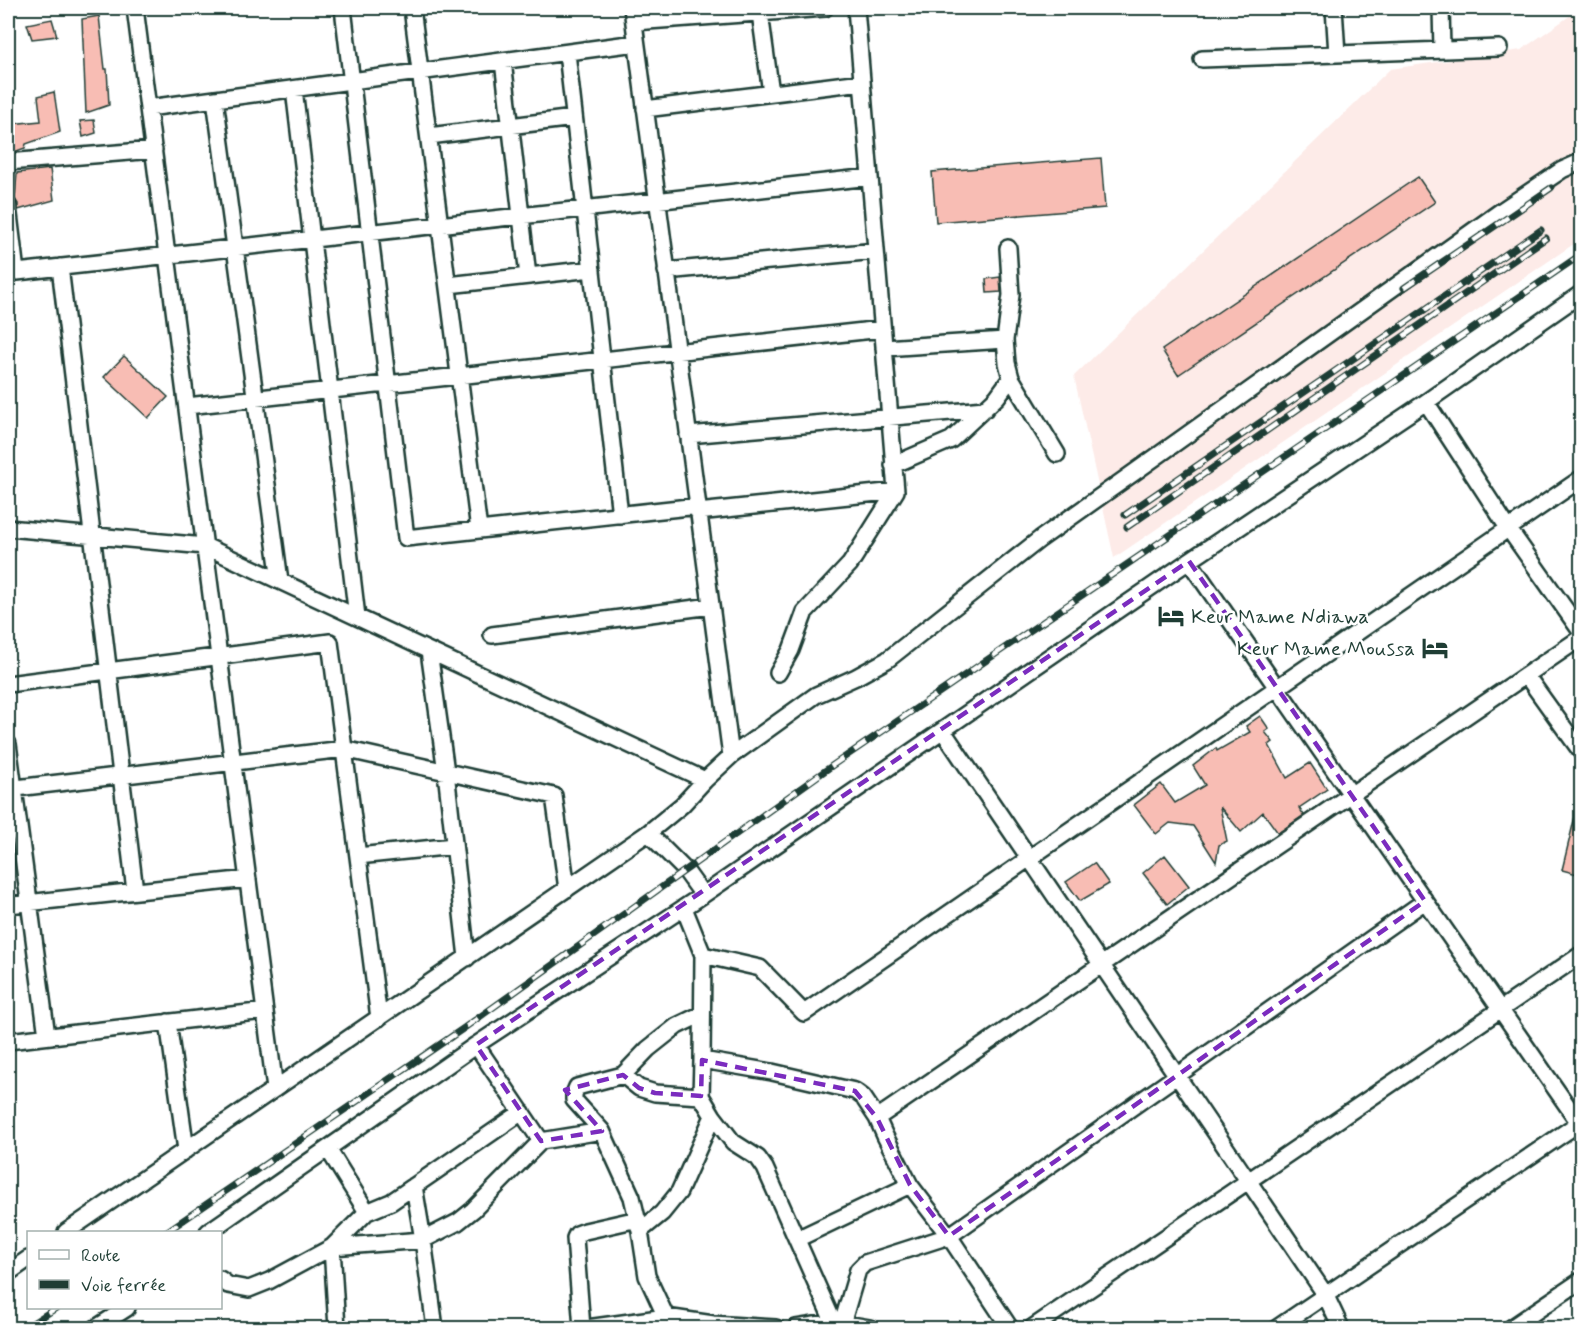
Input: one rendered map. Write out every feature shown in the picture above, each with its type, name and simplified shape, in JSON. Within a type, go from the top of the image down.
[{"type":"street","points":[[135,8],[275,1089]]},
{"type":"street","points":[[343,8],[406,538],[620,515],[896,491]]},
{"type":"street","points":[[412,8],[479,530]]},
{"type":"street","points":[[731,756],[633,15],[825,8]]},
{"type":"street","points":[[778,673],[805,612],[850,564],[896,491],[856,8]]},
{"type":"street","points":[[1334,8],[1337,54]]},
{"type":"street","points":[[1441,8],[1442,50]]},
{"type":"street","points":[[760,12],[771,93]]},
{"type":"street","points":[[148,108],[636,43]]},
{"type":"street","points":[[1202,59],[1499,48]]},
{"type":"street","points":[[567,52],[620,515]]},
{"type":"street","points":[[503,61],[528,276]]},
{"type":"street","points":[[645,109],[862,82]]},
{"type":"street","points":[[294,88],[357,617]]},
{"type":"street","points":[[215,99],[280,581]]},
{"type":"street","points":[[429,136],[574,118]]},
{"type":"street","points":[[8,162],[154,150]]},
{"type":"street","points":[[69,1231],[648,833],[682,805],[731,756],[816,695],[887,660],[1071,516],[1501,211],[1562,170],[1581,161]]},
{"type":"street","points":[[8,206],[12,272],[870,177]]},
{"type":"street","points":[[1008,248],[1011,295],[1005,340],[1007,363],[1011,378],[1057,454]]},
{"type":"street","points":[[666,271],[876,251]]},
{"type":"street","points":[[60,267],[135,891]]},
{"type":"street","points":[[448,285],[591,269]]},
{"type":"street","points":[[209,1231],[476,1045],[684,908],[1189,561],[1426,402],[1581,293]]},
{"type":"street","points":[[187,406],[882,329]]},
{"type":"street","points":[[884,348],[1005,340]]},
{"type":"street","points":[[893,465],[951,440],[997,397],[1011,378]]},
{"type":"street","points":[[877,1118],[1526,675],[1581,635],[1426,402]]},
{"type":"street","points":[[688,435],[985,409]]},
{"type":"street","points":[[703,955],[760,968],[804,1013],[1581,478]]},
{"type":"street","points":[[8,528],[205,546],[705,780]]},
{"type":"street","points":[[1189,561],[1580,1124],[1325,1294],[1277,1329]]},
{"type":"street","points":[[492,634],[711,606]]},
{"type":"street","points":[[8,684],[330,642],[379,1018]]},
{"type":"street","points":[[429,651],[446,772],[467,958]]},
{"type":"street","points":[[1526,675],[1581,753]]},
{"type":"street","points":[[942,731],[1325,1294],[1341,1329]]},
{"type":"street","points":[[8,744],[10,789],[29,902],[47,1036]]},
{"type":"street","points":[[10,789],[344,749],[554,796],[567,889]]},
{"type":"street","points":[[648,833],[685,870],[703,895]]},
{"type":"street","points":[[358,856],[454,846]]},
{"type":"street","points":[[8,905],[248,879]]},
{"type":"street","points":[[838,1325],[858,1270],[866,1263],[949,1236],[1425,901]]},
{"type":"street","points":[[684,908],[703,955],[701,1096],[733,1142],[758,1158],[765,1168],[838,1325]]},
{"type":"street","points":[[1032,1329],[1581,954]]},
{"type":"street","points":[[8,1041],[265,1011]]},
{"type":"street","points":[[666,1317],[647,1276],[632,1197],[602,1131],[574,1100],[574,1094],[577,1087],[623,1075],[648,1049],[677,1026],[702,1014]]},
{"type":"street","points":[[168,1022],[186,1150]]},
{"type":"street","points":[[476,1045],[541,1141]]},
{"type":"street","points":[[702,1060],[772,1072],[855,1091],[863,1096],[877,1118],[910,1185],[949,1236],[1010,1329]]},
{"type":"street","points":[[623,1075],[639,1088],[656,1093],[701,1096]]},
{"type":"street","points":[[222,1280],[228,1285],[249,1290],[332,1247],[367,1212],[392,1202],[522,1112]]},
{"type":"street","points":[[582,1329],[575,1238],[577,1234],[585,1230],[639,1225],[662,1213],[679,1192],[713,1116]]},
{"type":"street","points":[[332,1247],[423,1240],[445,1230],[473,1210],[541,1141],[602,1131]]},
{"type":"street","points":[[328,1149],[367,1212]]},
{"type":"street","points":[[797,1239],[910,1185]]},
{"type":"street","points":[[414,1186],[435,1329]]},
{"type":"street","points":[[332,1247],[337,1329]]},
{"type":"street","points":[[8,1273],[27,1260]]},
{"type":"street","points":[[1511,1329],[1581,1280]]},
{"type":"street","points":[[96,1329],[126,1309]]},
{"type":"street","points":[[587,1329],[666,1317],[714,1326],[776,1329]]},
{"type":"street","points":[[796,1329],[838,1325],[870,1329]]},
{"type":"highlighted area","points":[[1189,561],[1425,901],[949,1236],[910,1185],[877,1118],[855,1091],[702,1060],[701,1096],[655,1093],[639,1088],[623,1075],[565,1090],[602,1131],[541,1141],[476,1045]]},
{"type":"shaded area","points":[[1581,8],[1581,239],[1114,558],[1074,376],[1390,69],[1521,50]]},
{"type":"building","points":[[99,16],[105,69],[107,69],[109,105],[86,113],[82,19]]},
{"type":"building","points":[[52,19],[57,36],[32,39],[27,24]]},
{"type":"building","points":[[54,92],[60,132],[26,144],[25,148],[14,152],[10,124],[41,121],[38,96]]},
{"type":"building","points":[[94,120],[96,133],[83,137],[80,121]]},
{"type":"building","points":[[1101,158],[1105,208],[936,222],[932,172]]},
{"type":"building","points":[[50,169],[54,200],[18,210],[15,199],[17,173]]},
{"type":"building","points":[[1418,177],[1435,202],[1178,375],[1162,350]]},
{"type":"building","points":[[1000,277],[1001,292],[987,293],[986,279]]},
{"type":"building","points":[[124,356],[168,397],[148,418],[104,377]]},
{"type":"building","points":[[1260,716],[1269,729],[1265,732],[1273,742],[1269,745],[1287,778],[1310,763],[1327,789],[1299,808],[1304,815],[1278,833],[1263,812],[1241,832],[1220,807],[1227,841],[1219,845],[1216,862],[1193,826],[1170,823],[1156,834],[1134,805],[1161,784],[1175,803],[1205,785],[1193,766],[1216,748],[1217,751],[1250,732],[1246,726]]},
{"type":"building","points":[[1577,808],[1581,809],[1581,875],[1562,870]]},
{"type":"building","points":[[1165,855],[1189,886],[1167,904],[1143,873]]},
{"type":"building","points":[[1094,863],[1109,884],[1080,901],[1066,882]]},
{"type":"railway","points":[[1404,288],[1551,188]]},
{"type":"railway","points":[[1125,515],[1541,230]]},
{"type":"railway","points":[[1127,527],[1546,238]]},
{"type":"railway","points":[[167,1231],[464,1028],[833,765],[1582,254]]},
{"type":"railway","points":[[25,1328],[54,1309]]},
{"type":"place","name":"Keur Mame Ndiawa","points":[[1171,616]]},
{"type":"place","name":"Keur Mame Moussa","points":[[1435,648]]}]
